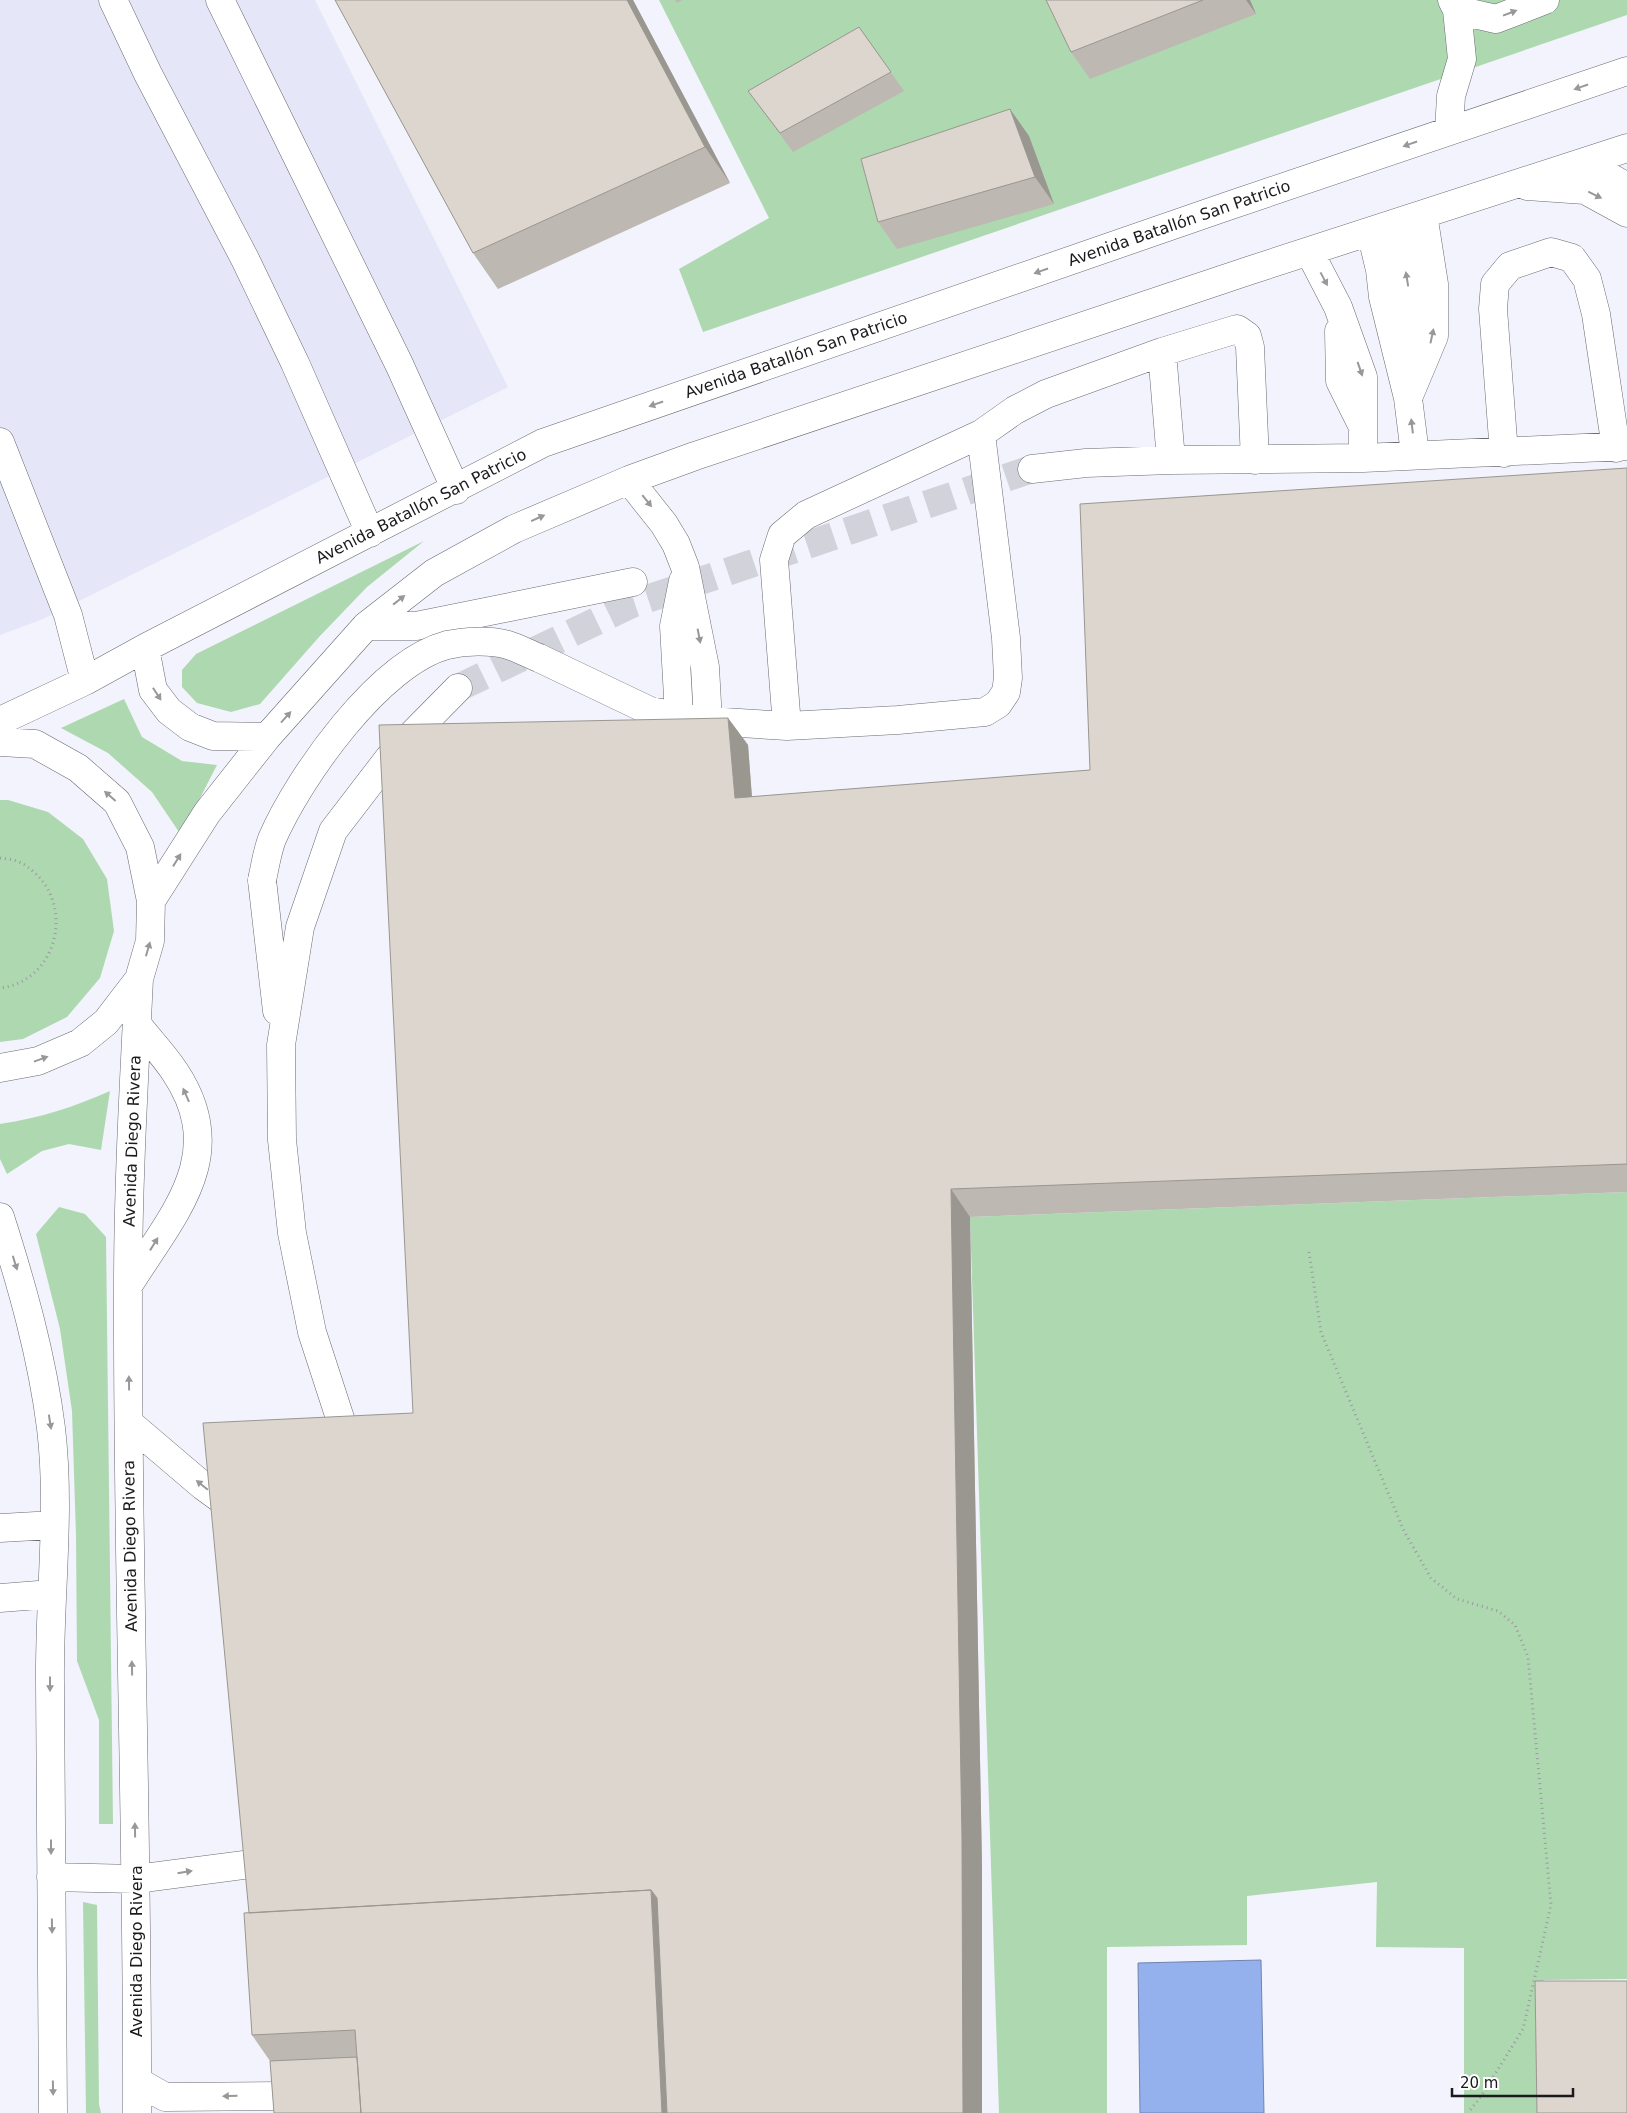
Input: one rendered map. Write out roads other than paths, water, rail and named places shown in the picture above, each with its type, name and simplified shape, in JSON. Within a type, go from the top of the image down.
[{"type":"street","points":[[113,0],[148,74],[254,276],[370,533]]},
{"type":"street","points":[[220,0],[415,396],[456,490]]},
{"type":"street","points":[[1449,131],[1451,96],[1462,59],[1455,5],[1496,19],[1545,0]]},
{"type":"street","name":"Avenida Batallón San Patricio","points":[[0,721],[85,681],[145,648],[543,444],[1627,71]]},
{"type":"street","points":[[151,901],[206,813],[267,737],[366,626],[434,573],[514,529],[629,480],[1309,251],[1627,148]]},
{"type":"street","points":[[1547,174],[1604,173],[1627,187]]},
{"type":"street","points":[[1512,186],[1584,190],[1627,213]]},
{"type":"street","points":[[1408,398],[1411,219]]},
{"type":"street","points":[[1371,232],[1380,270],[1383,297],[1408,398],[1415,454]]},
{"type":"street","points":[[1309,251],[1338,307],[1363,377],[1363,458]]},
{"type":"street","points":[[1032,469],[1086,463],[1363,458],[1415,454],[1504,453],[1622,447],[1596,314],[1587,278],[1572,258],[1551,252],[1510,266],[1495,284],[1493,309],[1504,453]]},
{"type":"street","points":[[787,726],[774,560],[782,535],[806,515],[981,434],[1015,410],[1046,394],[1162,352],[1237,329],[1247,336],[1250,347],[1255,460]]},
{"type":"street","points":[[1162,352],[1171,460]]},
{"type":"street","points":[[359,1473],[339,1421],[312,1332],[292,1233],[282,1140],[281,1045],[262,880],[272,840],[291,804],[324,752],[351,718],[386,681],[420,656],[447,645],[478,642],[508,645],[650,712],[708,720],[787,726],[964,716],[985,712],[998,704],[1006,692],[1008,678],[1006,638],[981,434]]},
{"type":"street","points":[[0,442],[68,615],[85,681]]},
{"type":"street","points":[[629,480],[664,524],[676,544],[685,567],[705,667],[708,720]]},
{"type":"street","points":[[679,715],[674,626],[685,567]]},
{"type":"street","points":[[366,626],[416,626],[633,582]]},
{"type":"street","points":[[145,648],[153,690],[169,711],[190,727],[213,736],[267,737]]},
{"type":"street","points":[[281,1045],[300,927],[333,831],[389,758],[458,688]]},
{"type":"street","points":[[0,742],[35,744],[78,768],[117,802],[140,847],[151,901],[150,941],[139,979],[106,1022],[80,1043],[38,1061],[0,1068]]},
{"type":"street","name":"Avenida Diego Rivera","points":[[137,2113],[136,1879],[128,1286],[129,1183],[139,979]]},
{"type":"street","points":[[128,1286],[185,1196],[198,1155],[199,1132],[184,1090],[175,1073],[137,1024]]},
{"type":"street","points":[[0,1217],[24,1292],[39,1358],[51,1430],[54,1525],[49,1645],[53,2113]]},
{"type":"street","points":[[129,1423],[203,1486],[259,1525]]},
{"type":"street","points":[[0,1528],[54,1525]]},
{"type":"street","points":[[0,1598],[51,1594]]},
{"type":"street","points":[[51,1877],[136,1879],[305,1857]]},
{"type":"street","points":[[137,2081],[165,2097],[279,2096]]},
{"type":"water","points":[[1261,1960],[1264,2113],[1140,2113],[1138,1963]]},
{"type":"tunnel","points":[[458,688],[632,604],[1032,469]]}]
